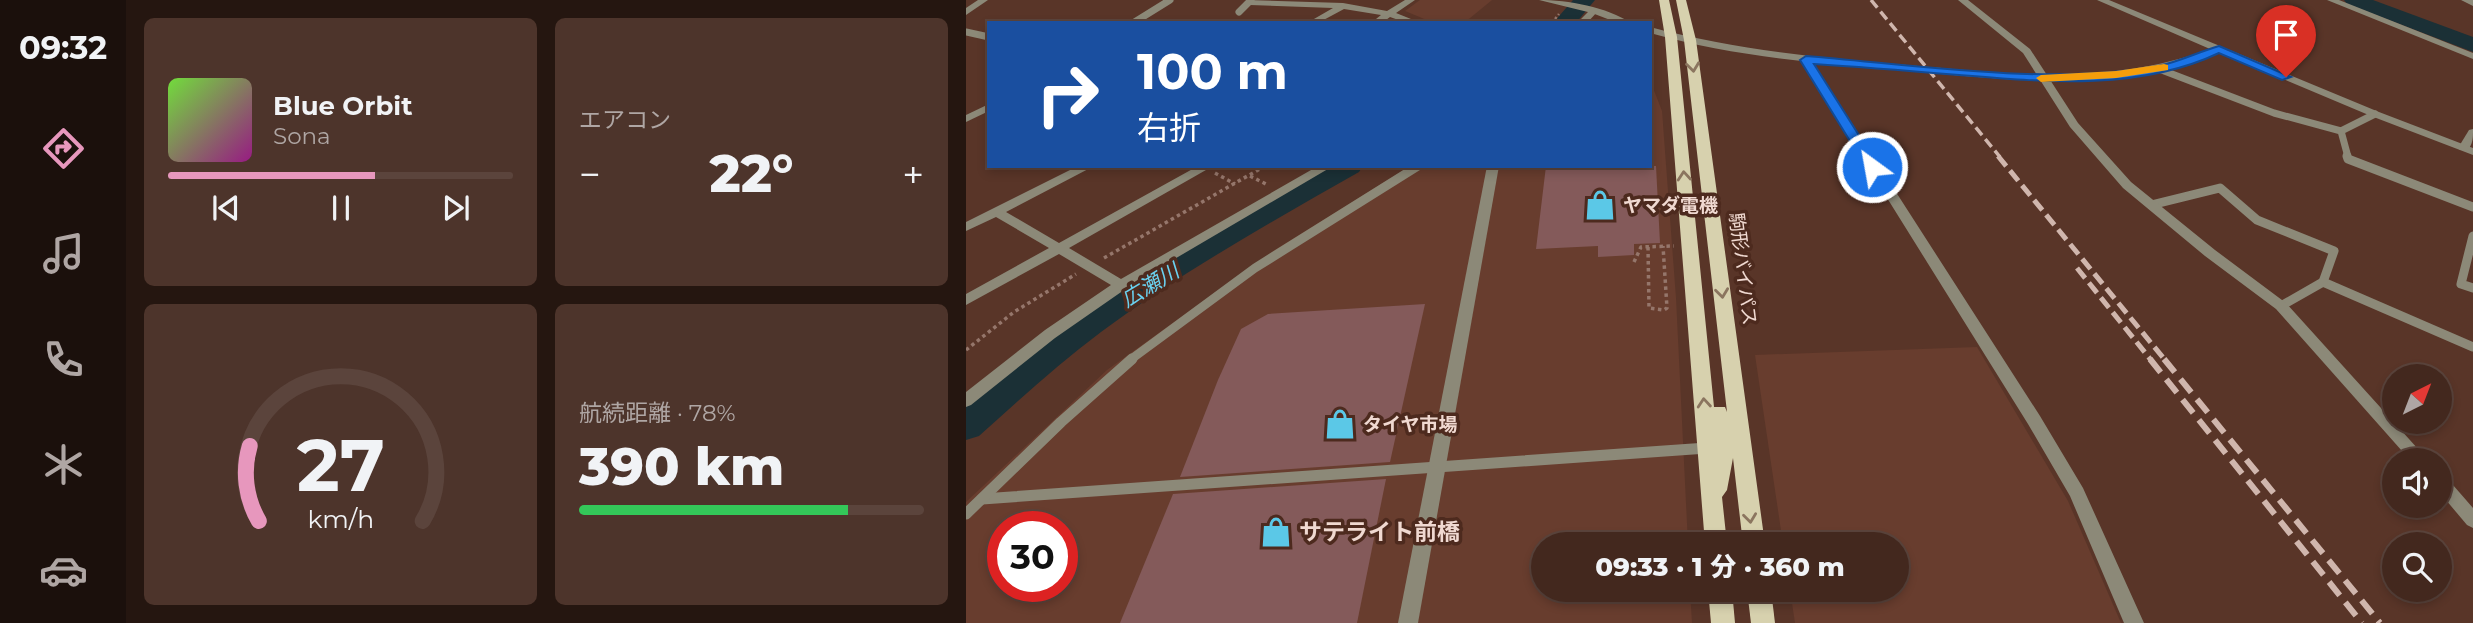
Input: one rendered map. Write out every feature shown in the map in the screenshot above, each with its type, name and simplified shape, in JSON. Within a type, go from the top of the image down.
[{"type":"main road","points":[[1664,0],[1671,37],[1715,532]]},
{"type":"main road","name":"駒形バイパス","points":[[1681,0],[1690,40],[1752,532]]},
{"type":"main road","points":[[1712,503],[1723,456],[1718,413]]},
{"type":"main road","points":[[1721,602],[1723,623]]},
{"type":"main road","points":[[1760,602],[1763,623]]},
{"type":"street","points":[[976,0],[983,0]]},
{"type":"street","points":[[966,12],[983,0]]},
{"type":"street","points":[[1378,21],[1411,0]]},
{"type":"street","points":[[1543,0],[1570,5],[1621,21]]},
{"type":"street","points":[[1962,0],[2027,51],[2074,125],[2127,186],[2281,306],[2409,448]]},
{"type":"street","points":[[2103,0],[2468,150],[2473,132]]},
{"type":"street","points":[[2331,0],[2473,56]]},
{"type":"street","points":[[2465,0],[2473,3]]},
{"type":"street","points":[[1250,1],[1344,5],[1391,13],[1412,21]]},
{"type":"street","points":[[1315,21],[1344,5]]},
{"type":"street","points":[[1582,21],[1590,11]]},
{"type":"street","points":[[1652,31],[1729,50],[1806,60],[2043,78],[2116,75],[2159,69],[2199,58],[2219,49]]},
{"type":"street","points":[[1806,60],[2034,420],[2077,493],[2134,623]]},
{"type":"street","points":[[966,119],[987,108]]},
{"type":"street","points":[[966,227],[1084,168]]},
{"type":"street","points":[[966,300],[1204,168]]},
{"type":"street","points":[[966,401],[1050,334],[1121,285],[1324,168]]},
{"type":"street","points":[[1409,623],[1493,168]]},
{"type":"street","points":[[997,212],[1055,249],[1121,285]]},
{"type":"street","points":[[2452,496],[2473,520]]},
{"type":"lane","points":[[1136,21],[1170,0]]},
{"type":"lane","points":[[1239,12],[1250,1]]},
{"type":"lane","points":[[966,32],[987,37]]},
{"type":"lane","points":[[2159,69],[2274,113],[2341,131],[2375,114]]},
{"type":"lane","points":[[2341,131],[2348,159],[2473,207]]},
{"type":"lane","points":[[966,514],[1071,412],[1160,336],[1277,254],[1415,168]]},
{"type":"lane","points":[[2151,205],[2220,188],[2257,220],[2334,251],[2323,282],[2281,306]]},
{"type":"lane","points":[[2473,236],[2461,284],[2473,288]]},
{"type":"lane","points":[[2323,282],[2473,347]]},
{"type":"lane","points":[[982,499],[1707,448]]},
{"type":"path","points":[[1208,168],[1235,184]]},
{"type":"path","points":[[966,350],[1014,312],[1262,168]]},
{"type":"path","points":[[1648,247],[1650,308],[1664,310],[1667,307],[1663,246]]},
{"type":"path","points":[[1634,262],[1640,247],[1676,246]]},
{"type":"shaded area","points":[[1420,0],[1492,0],[1466,21],[1429,21],[1405,11]]},
{"type":"shaded area","points":[[1653,88],[1662,111],[1676,298],[1687,532],[1531,532],[1531,602],[1691,602],[1692,623],[966,623],[966,502],[1107,370],[1273,251],[1407,168],[1652,168]]},
{"type":"shaded area","points":[[1977,347],[2068,501],[2121,623],[1795,623],[1792,602],[1909,602],[1909,532],[1781,532],[1755,355]]},
{"type":"building","name":"ヤマダ電機","points":[[1656,166],[1660,243],[1634,244],[1634,255],[1598,257],[1598,246],[1536,249],[1546,168]]},
{"type":"building","points":[[1425,304],[1390,462],[1180,477],[1241,329],[1268,314]]},
{"type":"building","points":[[1386,479],[1357,623],[1120,623],[1173,494]]},
{"type":"waterway","name":"広瀬川","points":[[1566,21],[1585,0]]},
{"type":"waterway","points":[[2354,0],[2473,45]]},
{"type":"waterway","name":"広瀬川","points":[[966,425],[1052,351],[1136,291],[1346,168]]},
{"type":"railway","points":[[1871,0],[2000,157]]},
{"type":"railway","points":[[1998,156],[2165,360]]},
{"type":"railway","points":[[2077,268],[2151,360]]},
{"type":"railway","points":[[2150,359],[2362,623]]},
{"type":"railway","points":[[2164,359],[2380,623]]},
{"type":"slow traffic","points":[[2041,78],[2116,75],[2164,68]]},
{"type":"place","name":"ヤマダ電機","points":[[1600,205]]},
{"type":"place","name":"タイヤ市場","points":[[1340,424]]},
{"type":"place","name":"サテライト前橋","points":[[1276,532]]},
{"type":"route","points":[[1872,167],[1806,60],[2043,78],[2116,75],[2159,69],[2199,58],[2219,49],[2286,77]]}]
